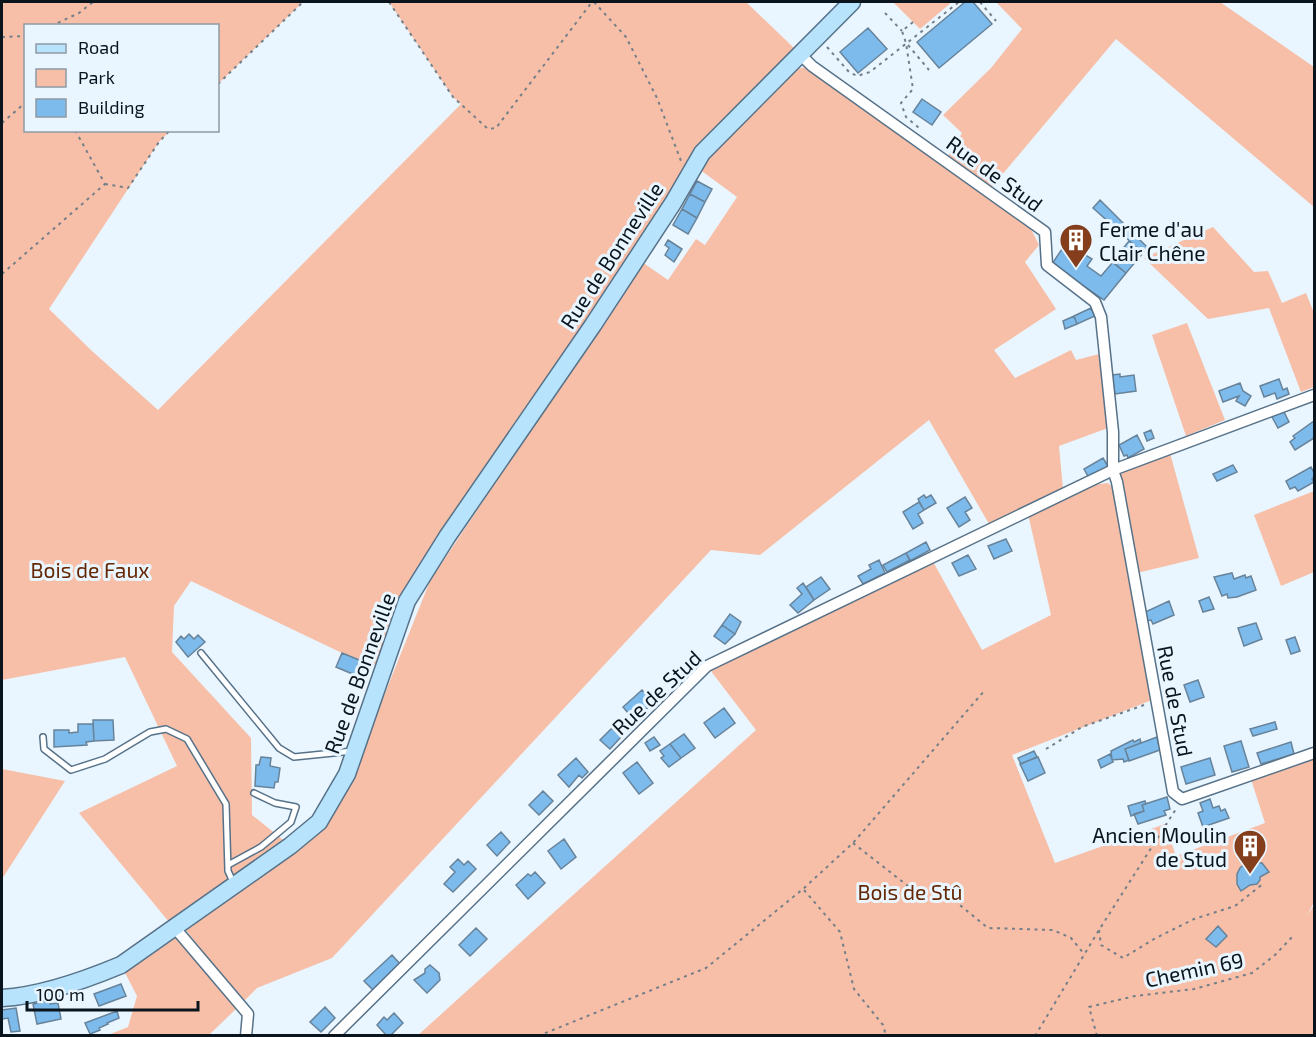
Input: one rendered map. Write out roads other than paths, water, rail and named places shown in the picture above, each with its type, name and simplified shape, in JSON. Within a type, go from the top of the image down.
[{"type":"street","name":"Rue de Bonneville","points":[[2,998],[16,997],[91,977],[121,965],[290,846],[320,822],[347,774],[407,601],[447,537],[593,325],[673,203],[702,153],[852,2]]},
{"type":"street","name":"Rue de Stud","points":[[799,53],[812,66],[1045,232],[1047,265],[1095,302],[1101,317],[1113,432],[1113,470],[1173,792],[1182,799],[1314,753]]},
{"type":"street","name":"Rue de Stud","points":[[334,1035],[707,666],[1113,470],[1314,395]]},
{"type":"street","points":[[175,928],[248,1014],[246,1035]]},
{"type":"lane","points":[[201,654],[279,748],[294,757],[355,751]]},
{"type":"lane","points":[[43,737],[44,749],[71,770],[105,759],[150,732],[166,729],[187,740],[226,804],[228,871],[234,885]]},
{"type":"lane","points":[[228,865],[261,847],[291,822],[296,807],[275,803],[254,793]]},
{"type":"place","name":"Ferme d'au Clair Chêne","points":[[1076,269]]},
{"type":"place","name":"Ancien Moulin de Stud","points":[[1250,875]]},
{"type":"park label","name":"Bois de Faux","points":[[90,569]]},
{"type":"park label","name":"Bois de Stû","points":[[910,891]]}]
